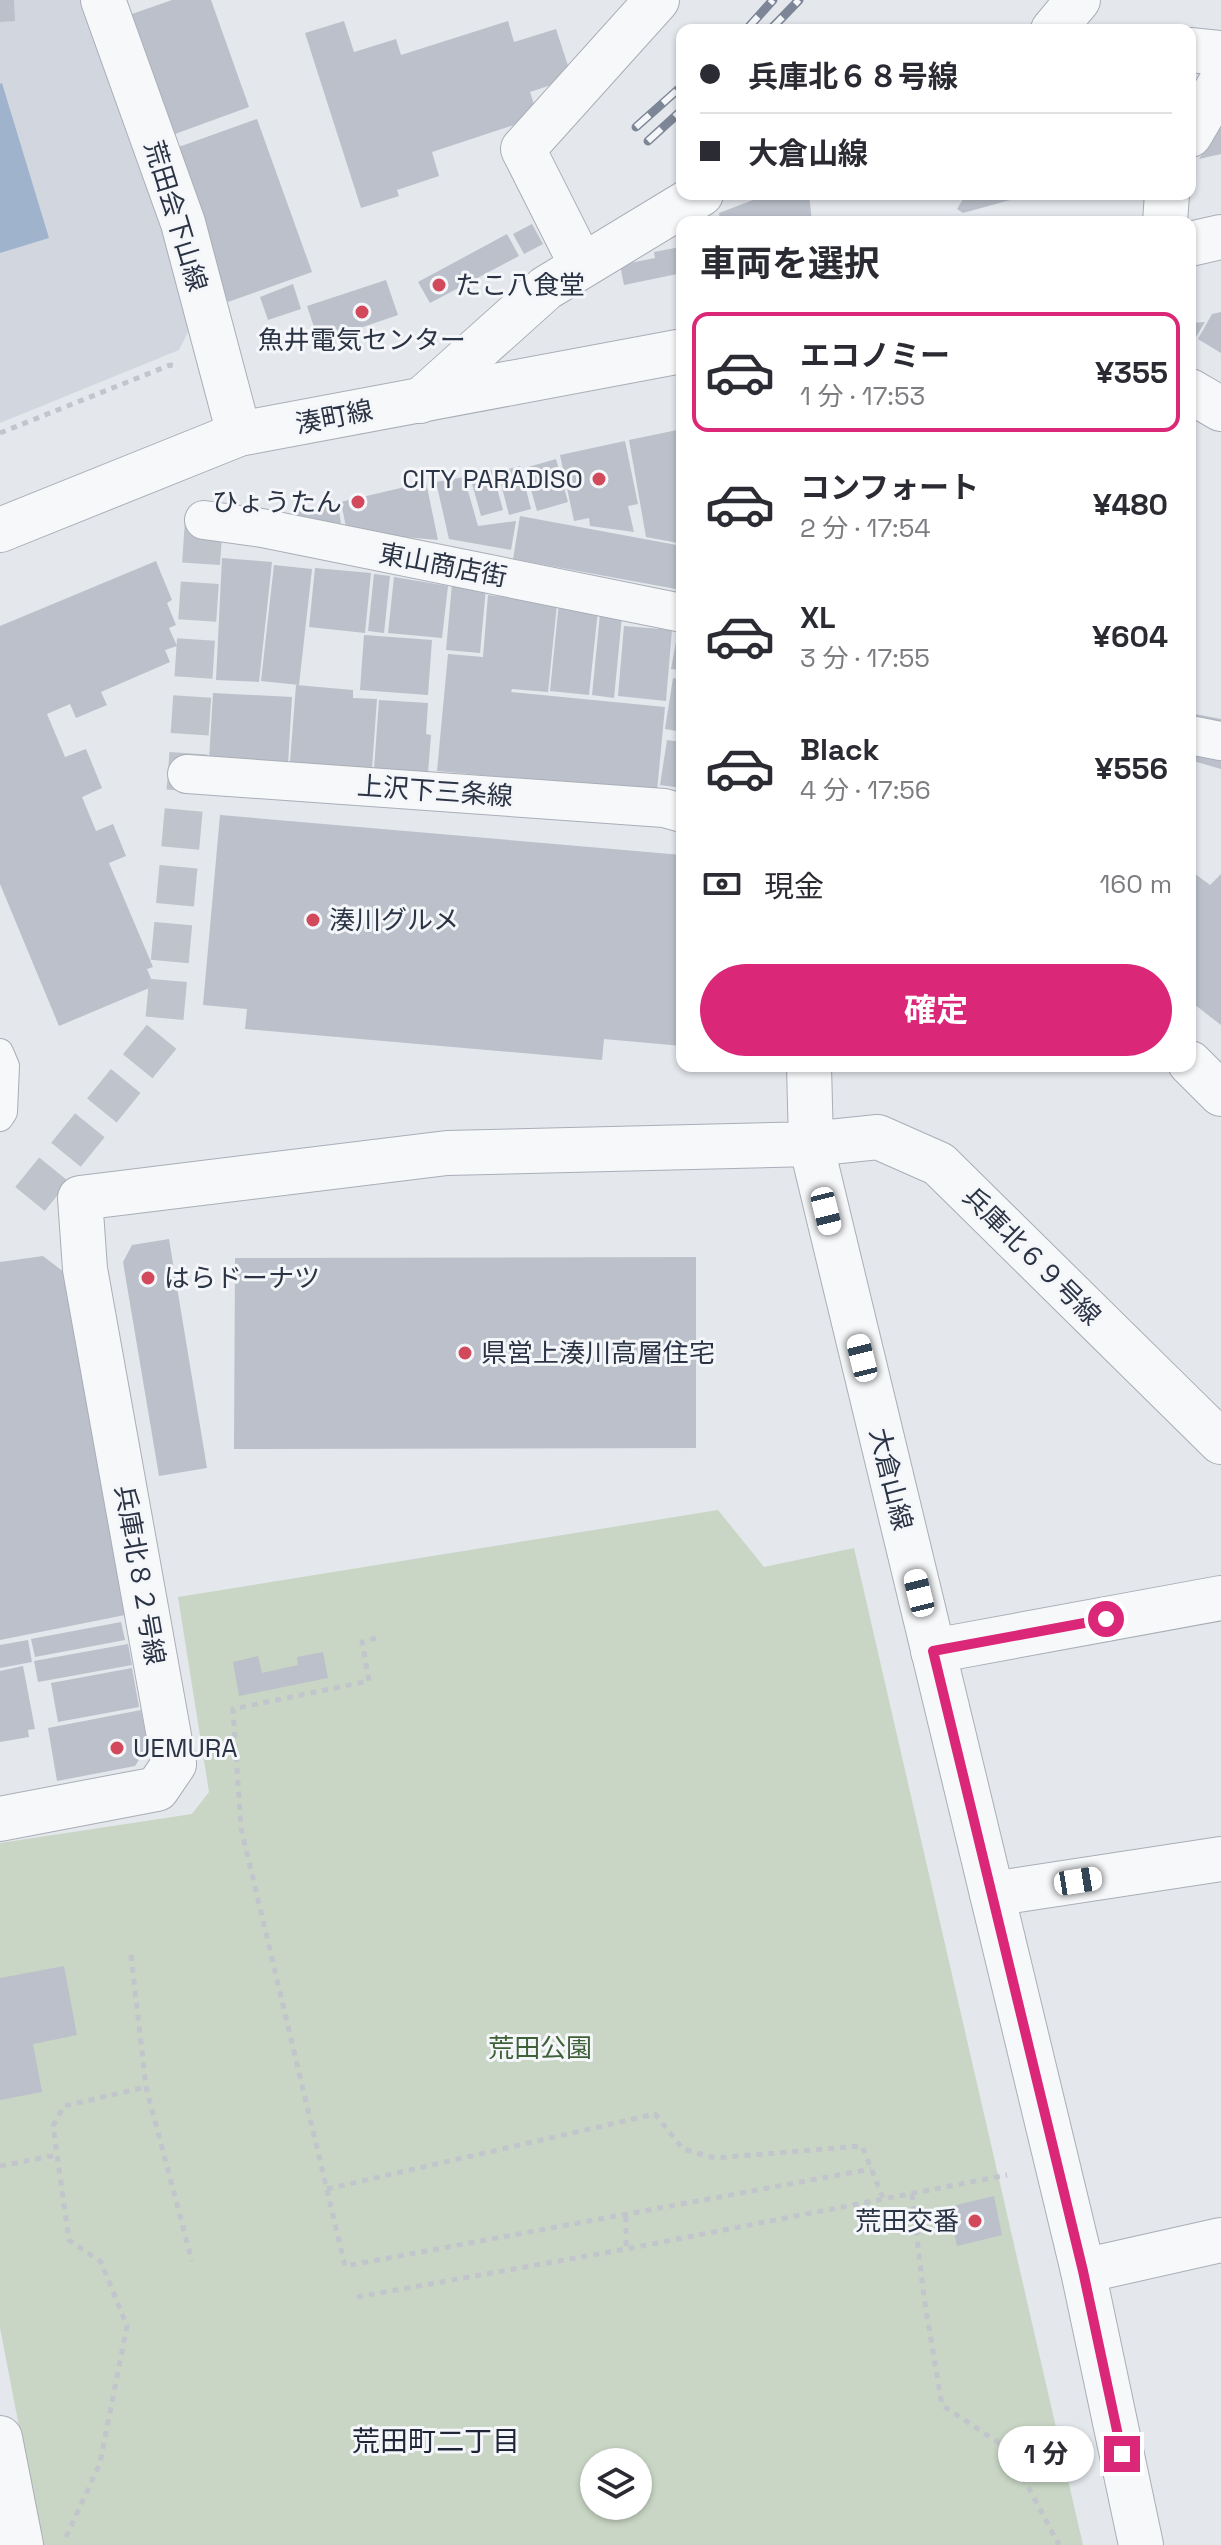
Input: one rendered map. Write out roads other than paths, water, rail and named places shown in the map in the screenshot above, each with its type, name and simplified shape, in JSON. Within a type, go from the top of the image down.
[{"type":"street","name":"荒田会下山線","points":[[103,0],[183,223],[239,434]]},
{"type":"street","points":[[582,266],[523,149],[657,0]]},
{"type":"street","points":[[1058,24],[1078,0]]},
{"type":"street","points":[[1196,51],[1221,53]]},
{"type":"street","points":[[1196,125],[1221,82]]},
{"type":"street","points":[[420,401],[546,288],[691,200]]},
{"type":"street","points":[[1196,243],[1221,237]]},
{"type":"street","name":"湊町線","points":[[0,530],[239,434],[676,352]]},
{"type":"street","points":[[1196,394],[1221,409]]},
{"type":"street","name":"東山商店街","points":[[204,520],[262,528],[676,612]]},
{"type":"street","points":[[1196,736],[1221,741]]},
{"type":"street","name":"上沢下三条線","points":[[187,774],[664,808],[676,811]]},
{"type":"street","points":[[1196,1069],[1221,1094]]},
{"type":"street","name":"大倉山線","points":[[809,1072],[811,1144],[1083,2271],[1141,2545]]},
{"type":"street","name":"兵庫北６９号線","points":[[80,1198],[447,1153],[811,1144],[878,1137],[939,1164],[1221,1442]]},
{"type":"street","name":"兵庫北８２号線","points":[[0,1819],[157,1789],[174,1764],[85,1269],[80,1198]]},
{"type":"street","points":[[933,1651],[1221,1598]]},
{"type":"street","points":[[992,1894],[1221,1859]]},
{"type":"street","points":[[1083,2271],[1221,2240]]},
{"type":"street","points":[[0,2438],[21,2545]]},
{"type":"lane","points":[[0,1052],[6,1066],[4,1112],[0,1118]]},
{"type":"water","points":[[0,84],[49,238],[0,253]]},
{"type":"tunnel","points":[[30,1199],[163,1035],[187,774],[204,520]]},
{"type":"railway","points":[[751,24],[773,0]]},
{"type":"railway","points":[[776,24],[799,0]]},
{"type":"railway","points":[[636,127],[676,91]]},
{"type":"railway","points":[[648,141],[676,115]]},
{"type":"place","name":"たこ八食堂","points":[[439,285]]},
{"type":"place","name":"魚井電気センター","points":[[362,312]]},
{"type":"place","name":"CITY PARADISO","points":[[599,479]]},
{"type":"place","name":"ひょうたん","points":[[358,502]]},
{"type":"place","name":"湊川グルメ","points":[[313,920]]},
{"type":"place","name":"はらドーナツ","points":[[148,1278]]},
{"type":"place","name":"県営上湊川高層住宅","points":[[465,1353]]},
{"type":"place","name":"UEMURA","points":[[117,1748]]},
{"type":"place","name":"荒田交番","points":[[975,2221]]},
{"type":"district","name":"荒田町二丁目","points":[[436,2441]]},
{"type":"park label","name":"荒田公園","points":[[540,2048]]}]
